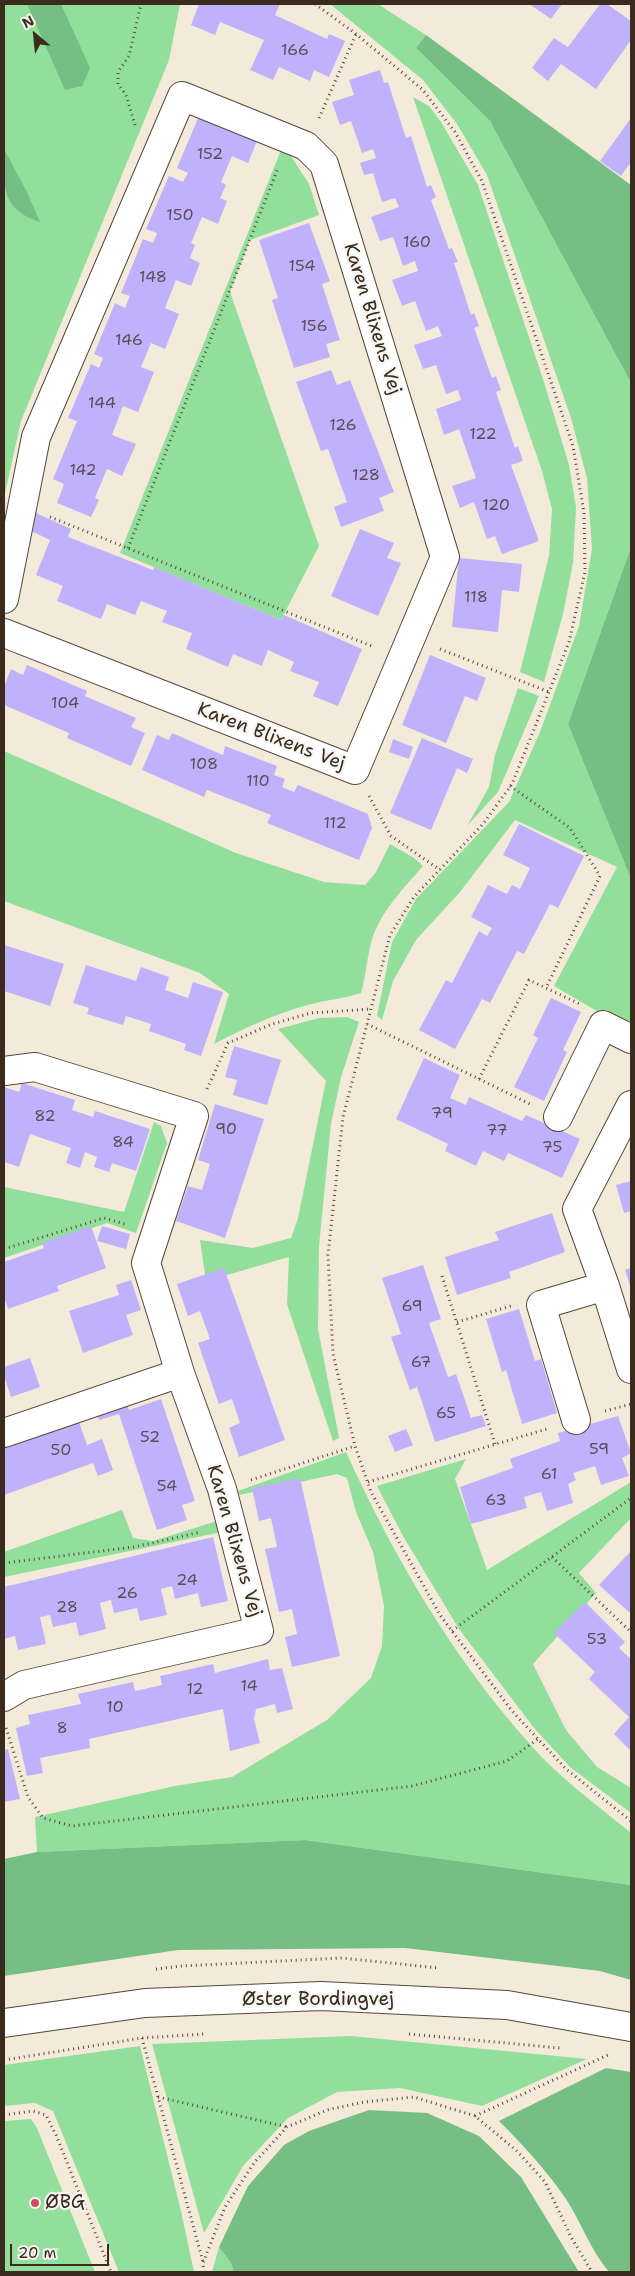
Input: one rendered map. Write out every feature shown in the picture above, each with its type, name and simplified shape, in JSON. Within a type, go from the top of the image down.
[{"type":"street","name":"Karen Blixens Vej","points":[[4,599],[36,437],[182,96],[298,143],[324,164],[445,557],[355,770],[4,633]]},
{"type":"street","points":[[558,1117],[603,1025],[631,1039]]},
{"type":"street","points":[[4,1071],[35,1067],[194,1116]]},
{"type":"street","points":[[631,1105],[577,1209],[605,1286],[631,1369]]},
{"type":"street","name":"Karen Blixens Vej","points":[[4,1697],[24,1684],[259,1631],[222,1489],[180,1373],[146,1263],[194,1116]]},
{"type":"street","points":[[576,1420],[541,1305],[605,1286]]},
{"type":"street","points":[[4,1433],[180,1373]]},
{"type":"street","name":"Øster Bordingvej","points":[[4,2023],[145,2004],[321,1996],[507,2006],[631,2027]]},
{"type":"path","points":[[141,4],[129,56],[118,72],[118,84],[126,95],[134,125],[154,161]]},
{"type":"path","points":[[315,4],[356,34],[423,90],[455,132],[482,181],[573,446],[584,513],[584,572],[569,642],[510,786],[483,824],[414,897],[390,935],[344,1117],[328,1255],[333,1354],[355,1446],[371,1492],[440,1615],[512,1711],[566,1769],[631,1821]]},
{"type":"path","points":[[128,548],[298,143],[356,34]]},
{"type":"path","points":[[22,506],[128,548],[407,648],[549,692]]},
{"type":"path","points":[[355,770],[391,836],[440,870]]},
{"type":"path","points":[[510,786],[570,828],[600,876],[546,988]]},
{"type":"path","points":[[479,1079],[529,980],[586,1007],[603,1025]]},
{"type":"path","points":[[194,1116],[228,1043],[272,1024],[311,1013],[371,1009]]},
{"type":"path","points":[[367,1024],[558,1117]]},
{"type":"path","points":[[4,1249],[104,1218],[155,1233]]},
{"type":"path","points":[[442,1276],[495,1444]]},
{"type":"path","points":[[457,1322],[528,1301],[541,1305]]},
{"type":"path","points":[[368,1482],[631,1404]]},
{"type":"path","points":[[222,1489],[355,1446]]},
{"type":"path","points":[[452,1631],[631,1498]]},
{"type":"path","points":[[4,1563],[134,1547],[231,1525]]},
{"type":"path","points":[[552,1557],[631,1632]]},
{"type":"path","points":[[6,1725],[28,1797],[43,1818],[72,1826],[412,1786],[508,1761],[538,1739]]},
{"type":"path","points":[[399,2033],[564,2049]]},
{"type":"path","points":[[4,2060],[142,2038],[211,2034]]},
{"type":"path","points":[[142,2038],[204,2272]]},
{"type":"path","points":[[599,2054],[616,2056]]},
{"type":"path","points":[[475,2116],[608,2055]]},
{"type":"path","points":[[158,2097],[287,2127]]},
{"type":"path","points":[[203,2263],[225,2207],[254,2163],[287,2127],[327,2110],[364,2102],[414,2097],[475,2116],[518,2152],[545,2182],[571,2237],[592,2272]]},
{"type":"path","points":[[4,2115],[33,2111],[46,2115],[56,2135],[111,2272]]},
{"type":"green space","points":[[4,4],[180,4],[169,60],[21,421],[4,498]]},
{"type":"green space","points":[[27,4],[61,4],[90,68],[82,86],[65,90]]},
{"type":"green space","points":[[330,4],[378,4],[426,35],[416,48],[490,121],[631,383],[631,547],[568,724],[631,879],[631,1031],[554,986],[617,867],[515,820],[460,892],[416,940],[393,981],[382,1020],[377,1016],[392,942],[416,899],[509,802],[540,732],[579,626],[592,549],[587,478],[571,418],[487,175],[457,124],[423,80]]},
{"type":"green space","points":[[426,35],[631,185],[631,383],[490,121],[416,48]]},
{"type":"green space","points":[[413,97],[429,106],[441,122],[478,185],[544,382],[569,465],[576,507],[573,563],[563,614],[544,682],[520,672],[549,556],[552,509],[542,471]]},
{"type":"green space","points":[[4,149],[27,192],[40,222],[27,217],[11,203],[5,185]]},
{"type":"green space","points":[[281,150],[287,150],[309,184],[319,215],[250,240],[230,292],[319,546],[281,620],[120,553]]},
{"type":"green space","points":[[631,547],[631,879],[568,724]]},
{"type":"green space","points":[[518,688],[539,696],[498,792],[467,826],[489,787],[495,755]]},
{"type":"green space","points":[[4,751],[236,853],[324,882],[365,885],[376,872],[390,844],[414,858],[423,866],[394,900],[376,928],[370,946],[361,993],[314,1003],[271,1017],[214,1044],[229,994],[200,973],[4,901]]},
{"type":"green space","points":[[347,1017],[359,1022],[341,1077],[331,1124],[319,1246],[318,1329],[339,1438],[333,1441],[287,1304],[289,1257],[206,1281],[200,1240],[253,1248],[291,1238],[298,1218],[326,1081],[278,1029],[319,1018]]},
{"type":"green space","points":[[154,1122],[161,1126],[167,1143],[136,1233],[107,1223],[4,1258],[4,1187],[124,1212]]},
{"type":"green space","points":[[346,1452],[364,1491],[405,1568],[450,1641],[475,1676],[501,1710],[540,1755],[578,1790],[631,1833],[631,1885],[305,1840],[37,1852],[35,1817],[175,1786],[232,1777],[327,1720],[371,1678],[382,1646],[384,1606],[373,1552],[356,1512],[347,1478],[337,1474],[239,1495],[238,1491]]},
{"type":"green space","points":[[466,1459],[455,1479],[487,1570],[631,1482],[631,1518],[579,1573],[596,1593],[533,1664],[566,1730],[597,1767],[631,1788],[631,1813],[570,1767],[534,1728],[459,1629],[403,1536],[377,1486]]},
{"type":"green space","points":[[122,1510],[133,1538],[153,1541],[217,1521],[222,1532],[4,1577],[4,1552]]},
{"type":"green space","points":[[305,1840],[631,1885],[631,1980],[600,1971],[405,1948],[178,1950],[4,1976],[4,1859],[37,1852]]},
{"type":"green space","points":[[351,2036],[587,2059],[482,2106],[400,2088],[337,2092],[288,2118],[243,2166],[204,2233],[152,2044]]},
{"type":"green space","points":[[140,2046],[181,2211],[194,2272],[119,2272],[53,2111],[35,2103],[4,2106],[4,2065]]},
{"type":"green space","points":[[606,2068],[631,2072],[631,2272],[609,2272],[602,2263],[572,2208],[558,2188],[534,2158],[499,2121]]},
{"type":"green space","points":[[369,2110],[427,2113],[479,2136],[521,2177],[579,2272],[234,2272],[231,2263],[219,2247],[248,2186],[284,2145],[309,2131]]},
{"type":"green space","name":"ØBG","points":[[31,2119],[37,2128],[95,2272],[4,2272],[4,2121]]},
{"type":"green space","points":[[219,2247],[231,2263],[234,2272],[212,2272]]},
{"type":"building","points":[[199,4],[280,4],[275,15],[327,39],[329,34],[345,41],[329,77],[314,70],[310,81],[279,67],[273,80],[250,70],[264,40],[220,22],[215,35],[191,25]]},
{"type":"building","points":[[529,4],[562,4],[551,19]]},
{"type":"building","points":[[600,4],[607,4],[631,21],[631,40],[596,89],[561,64],[548,81],[532,68],[554,38],[568,47]]},
{"type":"building","points":[[380,70],[384,83],[388,82],[406,138],[411,136],[427,187],[431,185],[436,197],[431,200],[449,249],[452,248],[458,262],[454,263],[471,315],[474,313],[479,326],[474,328],[492,378],[496,376],[501,390],[496,392],[515,448],[518,446],[523,461],[511,465],[539,541],[502,554],[495,536],[487,539],[474,502],[460,508],[452,486],[476,478],[459,429],[444,435],[436,409],[461,400],[458,390],[446,394],[436,365],[423,369],[414,345],[442,336],[438,326],[426,331],[415,301],[402,306],[392,280],[418,271],[415,261],[403,266],[393,237],[380,241],[371,217],[399,207],[395,198],[382,202],[373,173],[364,175],[360,163],[376,158],[373,149],[362,153],[351,121],[340,125],[332,102],[354,95],[349,80]]},
{"type":"building","points":[[199,116],[257,141],[248,163],[232,156],[221,182],[226,185],[220,198],[227,201],[218,224],[202,217],[191,243],[195,245],[190,258],[200,263],[191,286],[176,280],[165,308],[179,314],[165,349],[151,343],[141,367],[154,372],[138,412],[123,406],[112,435],[136,444],[122,476],[107,469],[95,498],[99,500],[91,517],[57,503],[64,484],[53,479],[77,421],[68,418],[91,364],[99,368],[103,358],[94,354],[115,303],[125,308],[130,296],[121,293],[143,239],[153,243],[157,233],[146,229],[169,176],[183,182],[188,173],[177,168]]},
{"type":"building","points":[[631,118],[631,162],[621,176],[600,161]]},
{"type":"building","points":[[309,223],[330,281],[322,284],[340,340],[326,344],[330,357],[294,368],[272,300],[278,298],[259,240]]},
{"type":"building","points":[[331,370],[337,385],[350,380],[394,492],[379,498],[384,511],[341,527],[334,507],[347,502],[328,449],[321,451],[296,382]]},
{"type":"building","points":[[36,513],[71,529],[68,537],[153,570],[154,567],[281,620],[284,615],[362,649],[338,706],[313,696],[319,682],[290,671],[294,662],[268,650],[262,666],[233,654],[228,667],[186,649],[192,633],[162,622],[167,611],[141,601],[135,615],[107,604],[101,619],[57,601],[63,586],[36,575],[50,540],[29,530]]},
{"type":"building","points":[[360,529],[394,543],[387,558],[401,563],[378,616],[331,596]]},
{"type":"building","points":[[459,558],[522,564],[519,592],[502,590],[498,632],[452,627]]},
{"type":"building","points":[[430,655],[486,678],[477,701],[465,696],[446,743],[402,725]]},
{"type":"building","points":[[27,665],[87,691],[85,696],[136,718],[131,727],[145,733],[131,766],[67,738],[69,733],[4,705],[4,687],[11,669],[23,675]]},
{"type":"building","points":[[172,733],[223,755],[225,746],[277,766],[274,775],[285,779],[282,787],[294,792],[298,785],[368,814],[372,828],[359,860],[267,823],[271,815],[207,790],[204,797],[142,770],[157,735],[169,740]]},
{"type":"building","points":[[422,738],[473,759],[467,773],[457,768],[431,830],[390,813]]},
{"type":"building","points":[[393,739],[413,747],[409,759],[389,752]]},
{"type":"building","points":[[519,824],[584,856],[558,908],[550,904],[524,954],[517,951],[490,1003],[482,999],[455,1049],[419,1030],[446,980],[452,983],[479,931],[487,936],[492,928],[471,917],[488,885],[507,894],[512,885],[520,889],[530,868],[503,855]]},
{"type":"building","points":[[4,945],[64,964],[50,1006],[4,991]]},
{"type":"building","points":[[86,965],[136,981],[141,967],[169,977],[165,990],[188,998],[193,982],[223,992],[201,1056],[184,1050],[186,1044],[149,1031],[151,1024],[126,1016],[123,1025],[87,1014],[89,1008],[73,1003]]},
{"type":"building","points":[[551,998],[581,1012],[563,1050],[567,1052],[544,1101],[514,1087],[538,1038],[533,1035]]},
{"type":"building","points":[[234,1046],[281,1060],[267,1105],[233,1095],[237,1080],[225,1077]]},
{"type":"building","points":[[424,1058],[460,1075],[450,1098],[466,1105],[469,1097],[522,1121],[526,1115],[580,1139],[562,1178],[508,1153],[504,1161],[483,1151],[476,1166],[445,1151],[448,1144],[396,1119]]},
{"type":"building","points":[[22,1083],[75,1100],[72,1110],[93,1117],[95,1111],[150,1129],[136,1171],[112,1163],[109,1172],[94,1167],[97,1157],[85,1152],[80,1168],[66,1163],[71,1148],[30,1134],[19,1167],[4,1162],[4,1087],[19,1092]]},
{"type":"building","points":[[215,1104],[264,1119],[225,1238],[176,1221],[188,1186],[202,1190],[210,1164],[198,1160]]},
{"type":"building","points":[[631,1181],[631,1211],[624,1213],[616,1185]]},
{"type":"building","points":[[552,1213],[565,1252],[509,1272],[511,1278],[457,1295],[445,1257],[499,1240],[495,1232]]},
{"type":"building","points":[[91,1226],[106,1268],[57,1286],[59,1291],[8,1309],[4,1297],[4,1262],[44,1248],[42,1243]]},
{"type":"building","points":[[102,1226],[130,1234],[126,1249],[97,1241]]},
{"type":"building","points":[[423,1265],[441,1319],[429,1323],[448,1377],[456,1374],[471,1418],[482,1415],[486,1426],[435,1442],[417,1387],[410,1390],[391,1337],[401,1334],[382,1278]]},
{"type":"building","points":[[224,1268],[285,1440],[239,1457],[229,1428],[240,1423],[232,1399],[219,1404],[198,1343],[210,1339],[200,1311],[188,1316],[177,1284]]},
{"type":"building","points":[[631,1268],[631,1289],[625,1270]]},
{"type":"building","points":[[131,1280],[141,1310],[126,1315],[133,1335],[83,1353],[69,1311],[119,1295],[116,1285]]},
{"type":"building","points":[[519,1309],[535,1361],[541,1359],[557,1413],[522,1424],[506,1370],[502,1372],[486,1319]]},
{"type":"building","points":[[30,1358],[40,1387],[11,1397],[4,1376],[4,1367]]},
{"type":"building","points":[[124,1396],[129,1410],[161,1399],[195,1501],[182,1505],[187,1520],[157,1530],[119,1414],[99,1420],[95,1406]]},
{"type":"building","points":[[618,1416],[631,1453],[622,1458],[629,1476],[601,1485],[595,1466],[573,1473],[576,1480],[568,1484],[573,1503],[547,1511],[541,1492],[524,1497],[527,1508],[471,1524],[460,1487],[513,1468],[510,1459],[560,1441],[558,1433]]},
{"type":"building","points":[[79,1422],[87,1445],[102,1439],[113,1470],[98,1476],[93,1463],[4,1495],[4,1449]]},
{"type":"building","points":[[406,1429],[413,1445],[395,1452],[388,1436]]},
{"type":"building","points":[[300,1478],[340,1656],[292,1667],[285,1637],[297,1634],[292,1609],[279,1612],[265,1549],[277,1547],[271,1518],[259,1521],[252,1488]]},
{"type":"building","points":[[213,1537],[228,1601],[201,1607],[198,1593],[175,1599],[172,1586],[161,1589],[167,1615],[140,1621],[137,1608],[114,1613],[111,1600],[100,1603],[106,1629],[79,1636],[76,1622],[53,1627],[50,1615],[40,1617],[46,1644],[18,1650],[15,1636],[4,1639],[4,1587]]},
{"type":"building","points":[[631,1551],[631,1610],[629,1612],[599,1585]]},
{"type":"building","points":[[585,1602],[625,1642],[619,1648],[631,1659],[631,1751],[614,1734],[629,1717],[589,1679],[595,1672],[554,1633]]},
{"type":"building","points":[[268,1659],[270,1670],[282,1668],[293,1709],[277,1713],[275,1704],[256,1709],[254,1719],[260,1743],[230,1751],[223,1709],[89,1739],[90,1748],[40,1758],[43,1773],[27,1776],[16,1728],[30,1724],[28,1715],[81,1704],[78,1694],[133,1682],[135,1691],[162,1685],[160,1676],[213,1664],[215,1673]]},
{"type":"building","points":[[8,1749],[20,1799],[4,1802],[4,1750]]},
{"type":"place","name":"ØBG","points":[[35,2203]]}]
